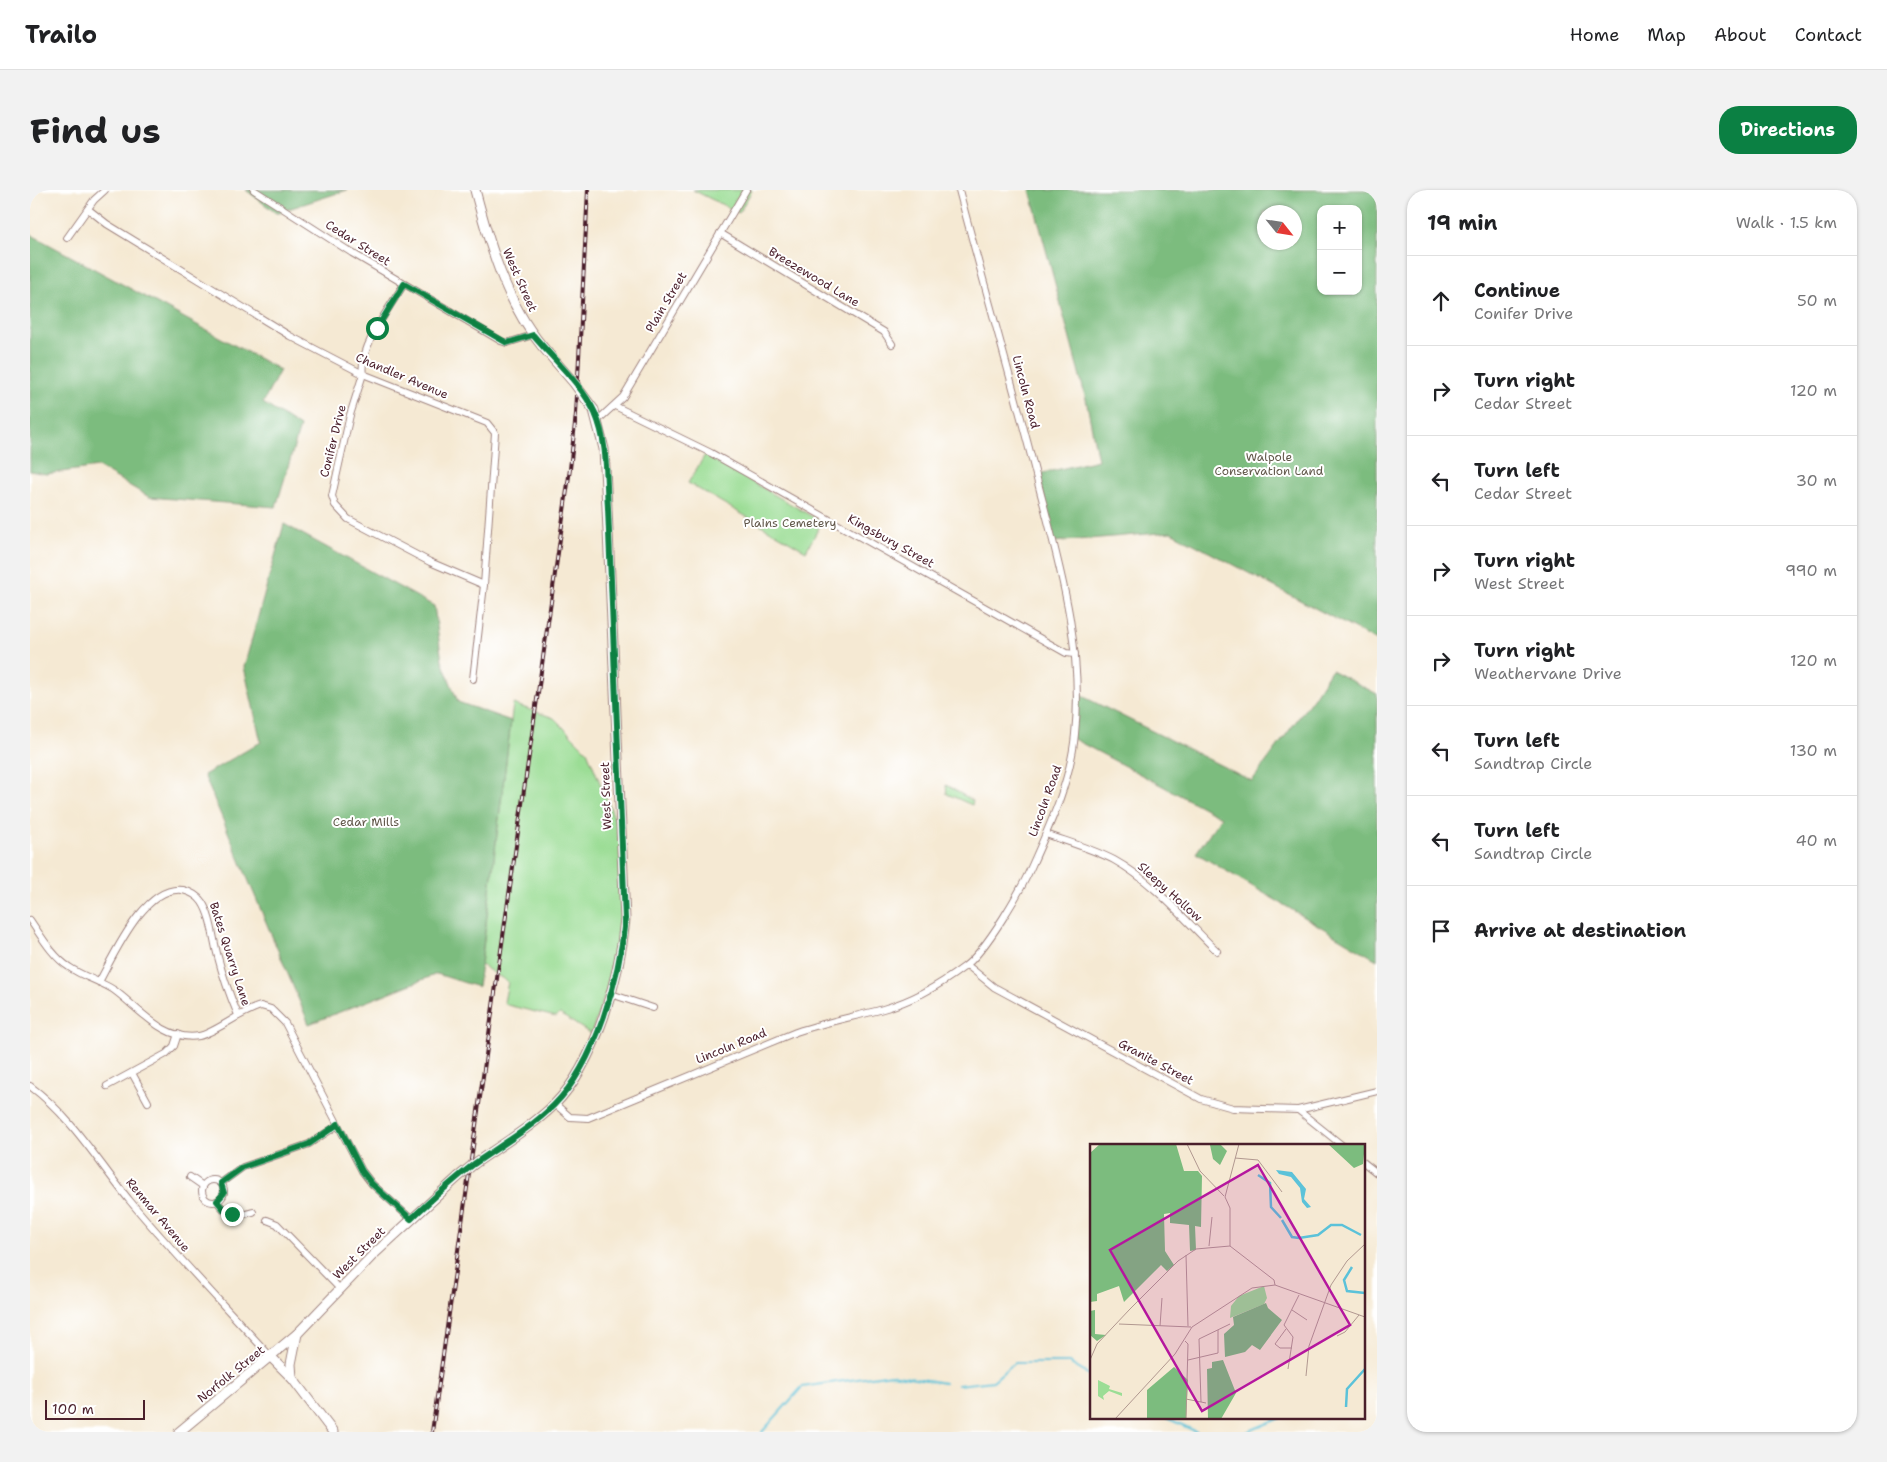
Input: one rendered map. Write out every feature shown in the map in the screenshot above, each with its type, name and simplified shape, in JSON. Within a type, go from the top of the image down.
[{"type":"main road","name":"West Street","points":[[297,1334],[411,1219],[458,1177],[524,1130],[555,1104],[577,1074],[595,1037],[611,994],[620,962],[625,919],[604,449],[594,410],[574,382],[533,335],[505,283],[484,225],[474,190]]},
{"type":"main road","name":"Norfolk Street","points":[[179,1432],[297,1334]]},
{"type":"main road","points":[[292,1378],[291,1364],[297,1334]]},
{"type":"main road","points":[[271,1357],[292,1378],[333,1432]]},
{"type":"street","points":[[67,238],[104,190]]},
{"type":"street","name":"Cedar Street","points":[[254,190],[404,284],[507,343],[533,335]]},
{"type":"street","name":"Plain Street","points":[[598,420],[623,397],[746,190]]},
{"type":"street","name":"Lincoln Road","points":[[555,1104],[572,1118],[581,1119],[594,1116],[796,1032],[828,1021],[885,1008],[935,986],[967,965],[1016,897],[1046,834],[1066,778],[1075,735],[1077,706],[1075,654],[1064,584],[960,190]]},
{"type":"street","name":"Chandler Avenue","points":[[88,209],[107,224],[290,336],[363,374],[487,423],[495,433],[496,442],[484,585],[473,679]]},
{"type":"street","name":"Breezewood Lane","points":[[720,233],[884,332],[892,344]]},
{"type":"street","name":"Conifer Drive","points":[[404,284],[377,328],[364,356],[361,365],[363,374],[336,472],[332,496],[335,505],[348,519],[430,562],[484,585]]},
{"type":"street","name":"Kingsbury Street","points":[[615,406],[711,453],[1066,653],[1075,654]]},
{"type":"street","name":"Sleepy Hollow","points":[[1046,834],[1103,855],[1130,870],[1149,885],[1217,952]]},
{"type":"street","name":"Bates Quarry Lane","points":[[99,982],[132,922],[146,907],[164,894],[178,890],[188,891],[203,903],[229,993],[238,1015]]},
{"type":"street","points":[[30,920],[52,950],[69,967],[114,991],[141,1014],[166,1030],[178,1034],[200,1036],[238,1015],[261,1006],[277,1014],[285,1023],[300,1056],[362,1171],[372,1184],[411,1219]]},
{"type":"street","name":"Granite Street","points":[[967,965],[994,988],[1209,1102],[1233,1108],[1298,1110],[1377,1091]]},
{"type":"street","points":[[611,994],[654,1008]]},
{"type":"street","points":[[107,1086],[166,1054],[174,1046],[178,1034]]},
{"type":"street","points":[[132,1073],[148,1102]]},
{"type":"street","name":"Renmar Avenue","points":[[30,1086],[50,1100],[129,1199],[186,1266],[271,1357]]},
{"type":"street","points":[[1298,1110],[1340,1144]]},
{"type":"street","points":[[221,1183],[243,1167],[309,1144],[338,1124]]},
{"type":"street","points":[[1364,1163],[1377,1173]]},
{"type":"street","points":[[190,1177],[203,1186]]},
{"type":"street","points":[[221,1183],[211,1180],[203,1186],[202,1194],[206,1200],[217,1201],[225,1211],[238,1216],[253,1212]]},
{"type":"street","points":[[217,1201],[224,1193],[221,1183]]},
{"type":"street","points":[[267,1220],[277,1224],[340,1289]]},
{"type":"green space","points":[[246,190],[347,190],[276,213]]},
{"type":"green space","points":[[693,190],[752,190],[739,213]]},
{"type":"green space","name":"Walpole Conservation Land","points":[[1030,190],[1377,190],[1377,641],[1171,532],[1053,542],[1039,474],[1098,460],[1086,399]]},
{"type":"green space","points":[[30,234],[280,370],[263,403],[300,427],[276,507],[149,497],[98,467],[46,474],[30,471]]},
{"type":"green space","name":"Plains Cemetery","points":[[705,455],[822,522],[806,551],[688,483]]},
{"type":"green space","name":"Cedar Mills","points":[[284,524],[434,606],[442,661],[458,702],[511,721],[478,987],[437,974],[309,1024],[204,775],[261,742],[244,667]]},
{"type":"green space","points":[[1331,670],[1377,694],[1377,960],[1196,853],[1221,817],[1068,736],[1078,694],[1252,781],[1314,697]]},
{"type":"green space","points":[[513,704],[554,718],[587,751],[623,839],[626,922],[615,965],[591,1034],[560,1014],[556,1017],[507,1005],[504,1002],[508,982],[481,965]]},
{"type":"green space","points":[[946,785],[973,801],[972,805],[947,794]]},
{"type":"waterway","points":[[958,1385],[993,1381],[1014,1363],[1069,1363],[1090,1375]]},
{"type":"waterway","points":[[762,1432],[802,1387],[892,1374],[944,1383]]},
{"type":"waterway","points":[[1171,1420],[1197,1432]]},
{"type":"waterway","points":[[1247,1432],[1275,1420]]},
{"type":"railway","points":[[432,1432],[570,469],[576,414],[588,190]]},
{"type":"route","points":[[232,1214],[221,1208],[217,1201],[224,1193],[221,1183],[243,1167],[309,1144],[338,1124],[362,1171],[372,1184],[411,1219],[436,1195],[474,1164],[541,1117],[569,1087],[595,1037],[606,1010],[620,962],[625,919],[608,556],[608,508],[604,449],[596,415],[590,402],[533,335],[514,342],[507,343],[501,341],[404,284],[377,328]]}]
